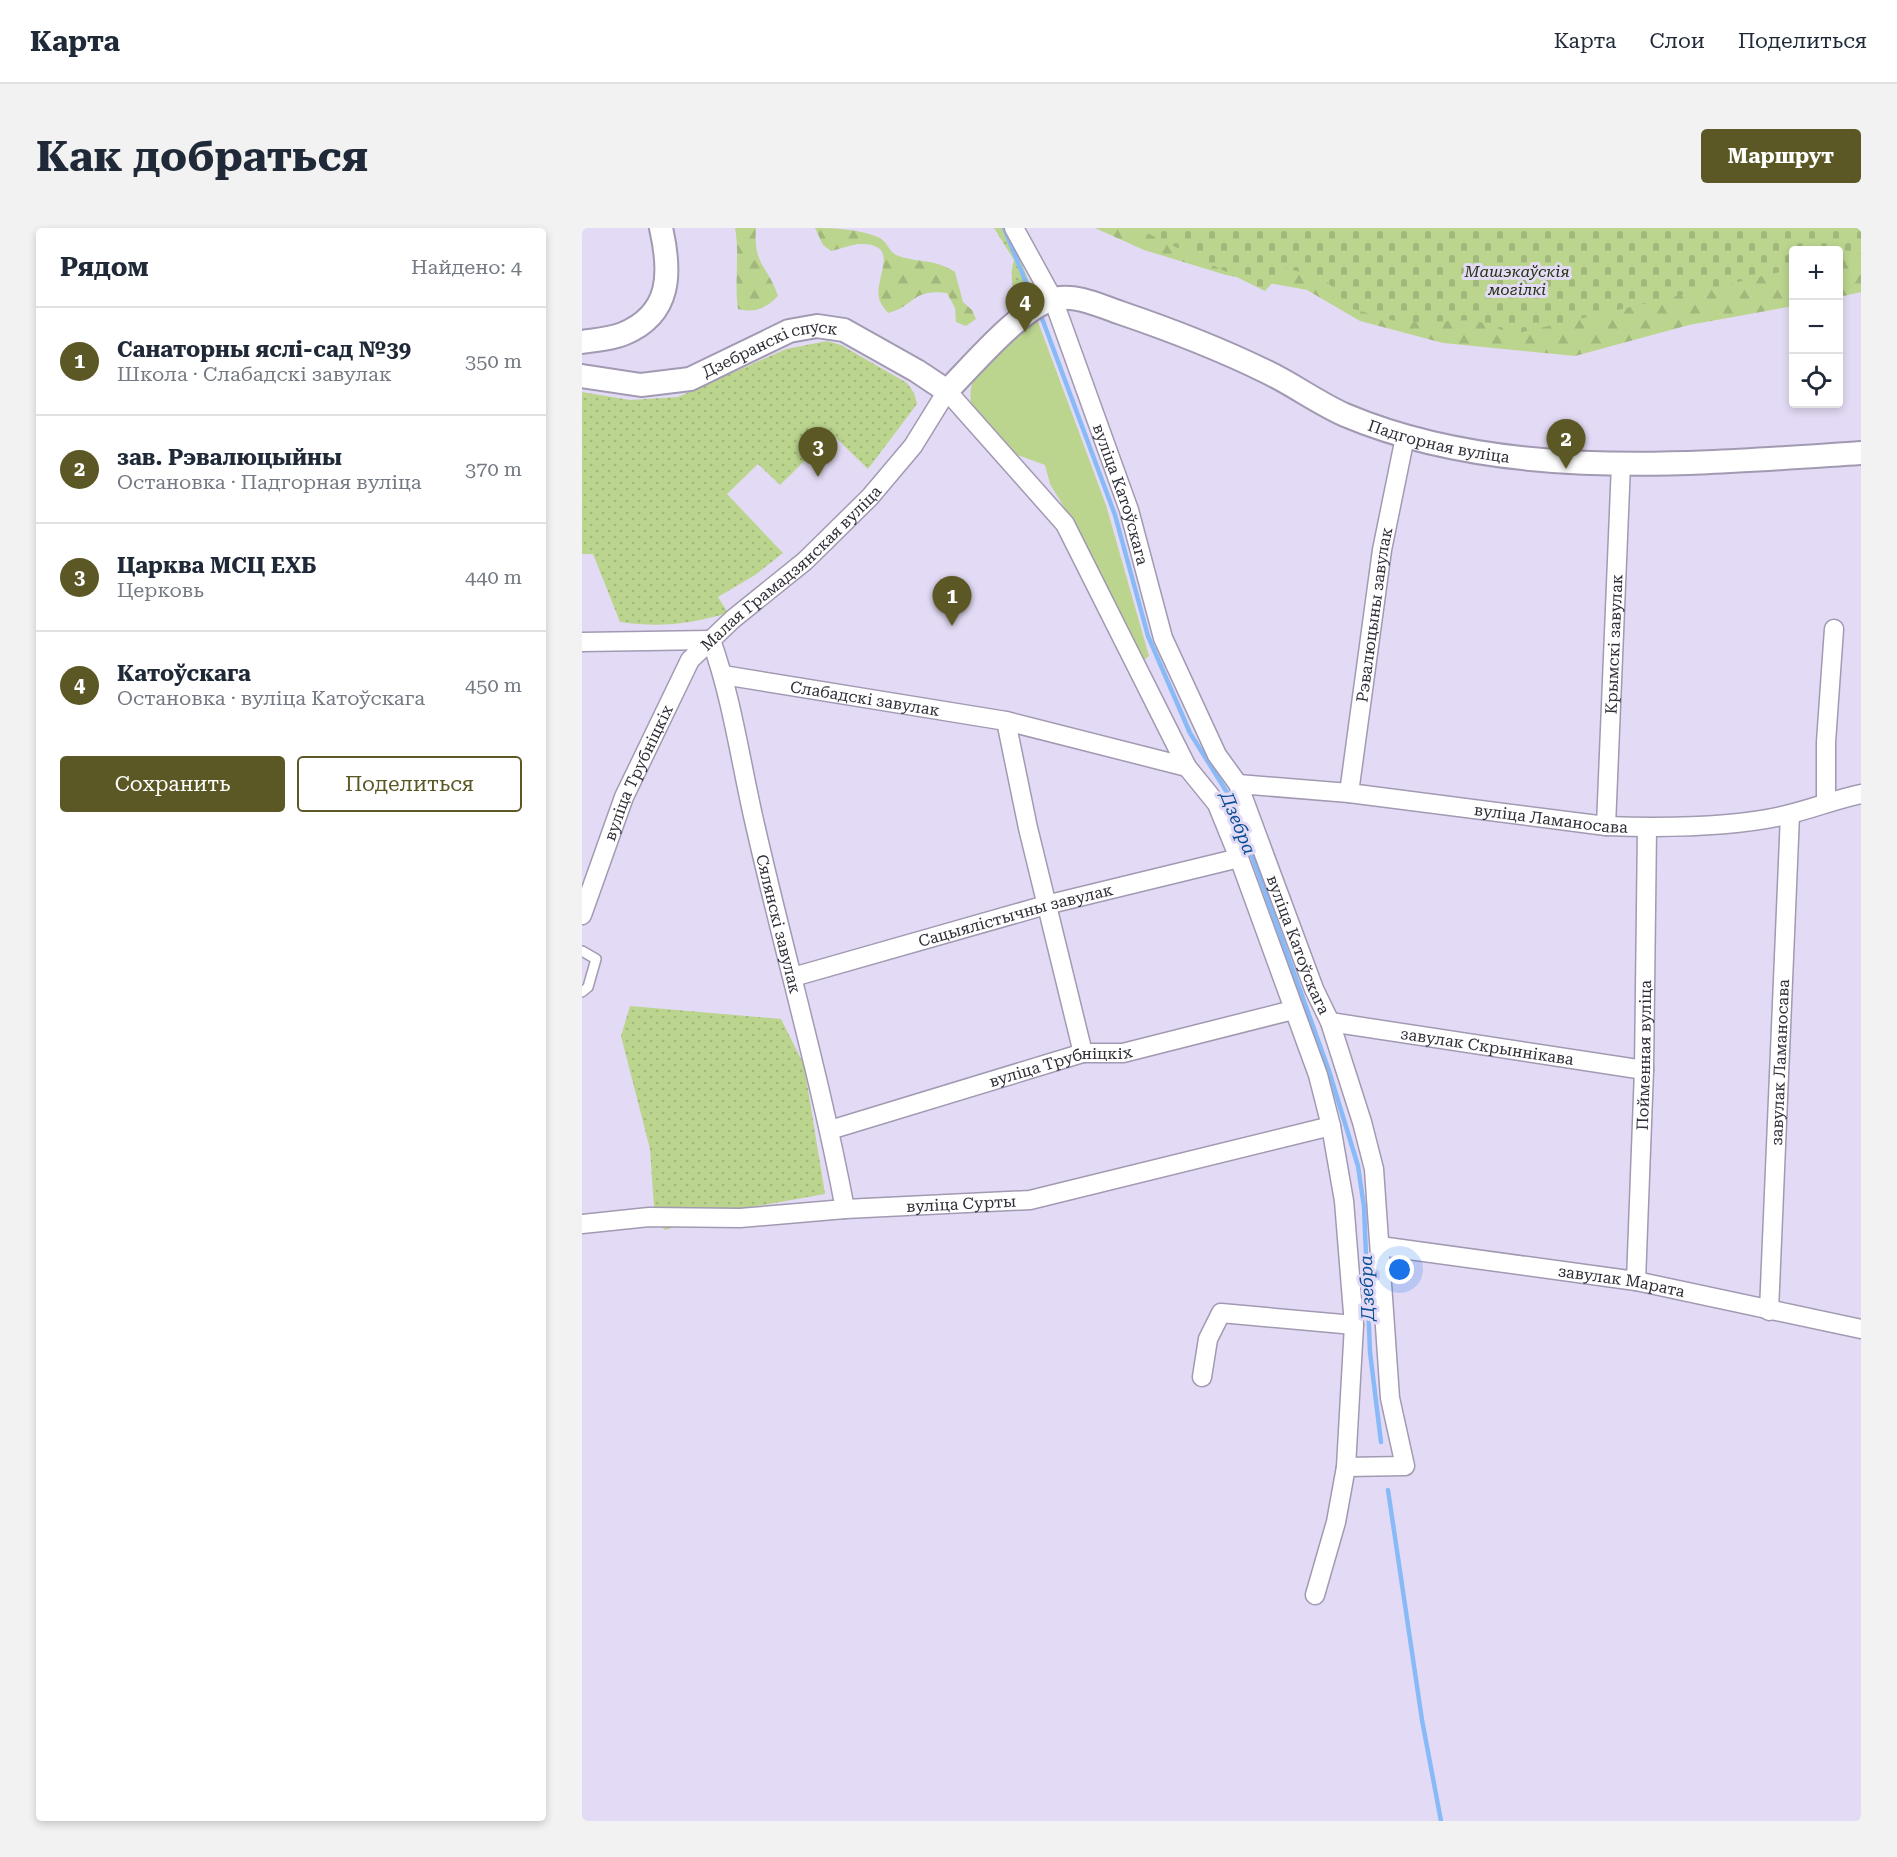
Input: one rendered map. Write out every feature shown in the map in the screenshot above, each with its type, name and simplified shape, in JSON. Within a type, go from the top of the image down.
[{"type":"street","points":[[582,342],[622,334],[650,316],[667,284],[667,257],[661,228]]},
{"type":"street","name":"вуліца Катоўскага","points":[[1014,228],[1049,301],[1129,510],[1163,638],[1217,755],[1238,784],[1314,989],[1330,1022],[1362,1122],[1374,1169],[1390,1398],[1405,1466],[1346,1467]]},
{"type":"street","name":"Падгорная вуліца","points":[[1049,301],[1076,298],[1172,331],[1267,372],[1343,414],[1405,437],[1479,452],[1621,464],[1694,464],[1861,453]]},
{"type":"street","points":[[947,391],[1024,314],[1049,301]]},
{"type":"street","name":"Дзебранскі спуск","points":[[582,376],[641,385],[690,380],[789,331],[817,326],[844,330],[917,370],[947,391]]},
{"type":"street","name":"вуліца Катоўскага","points":[[947,391],[1065,525],[1187,767],[1217,804],[1239,858],[1317,1075],[1331,1126],[1344,1201],[1354,1325],[1346,1467],[1336,1522],[1315,1595]]},
{"type":"street","name":"Малая Грамадзянская вуліца","points":[[582,642],[711,640],[805,561],[870,498],[913,446],[947,391]]},
{"type":"street","name":"Рэвалюцыны завулак","points":[[1349,793],[1382,550],[1405,437]]},
{"type":"street","name":"Крымскі завулак","points":[[1606,826],[1621,464]]},
{"type":"street","points":[[1826,802],[1826,742],[1834,629]]},
{"type":"street","name":"Сялянскі завулак","points":[[711,640],[723,675],[756,830],[830,1130],[845,1209]]},
{"type":"street","name":"вуліца Трубніцкіх","points":[[582,915],[624,797],[690,660],[711,640]]},
{"type":"street","name":"Слабадскі завулак","points":[[723,675],[1006,721],[1187,767]]},
{"type":"street","points":[[1006,721],[1083,1053]]},
{"type":"street","name":"вуліца Ламаносава","points":[[1238,784],[1349,793],[1606,826],[1647,828],[1721,824],[1790,814],[1861,794]]},
{"type":"street","name":"завулак Ламаносава","points":[[1770,1311],[1790,814]]},
{"type":"street","name":"Пойменная вуліца","points":[[1636,1281],[1644,1070],[1647,828]]},
{"type":"street","name":"Сацыялістычны завулак","points":[[794,977],[1047,905],[1239,858]]},
{"type":"street","name":"вуліца Трубніцкіх","points":[[830,1130],[1083,1053],[1123,1053],[1293,1010]]},
{"type":"street","name":"завулак Скрыннікава","points":[[1330,1022],[1644,1070]]},
{"type":"street","name":"вуліца Сурты","points":[[582,1224],[649,1217],[740,1218],[845,1209],[1030,1200],[1331,1126]]},
{"type":"street","name":"завулак Марата","points":[[1380,1246],[1636,1281],[1861,1329]]},
{"type":"street","points":[[1202,1377],[1208,1339],[1221,1312],[1354,1325]]},
{"type":"lane","points":[[582,951],[596,959],[588,987],[582,992]]},
{"type":"green space","points":[[735,228],[756,228],[759,258],[778,296],[760,309],[738,309]]},
{"type":"green space","points":[[815,228],[848,230],[873,235],[880,238],[896,255],[940,265],[955,272],[963,302],[972,310],[976,319],[966,326],[956,322],[955,308],[947,293],[936,292],[920,295],[888,313],[878,293],[883,265],[880,250],[873,245],[859,244],[831,251],[823,245]]},
{"type":"green space","points":[[994,228],[1008,228],[1034,295],[1020,303],[1012,282],[1014,260]]},
{"type":"green space","name":"Машэкаўскія могілкі","points":[[1095,228],[1861,228],[1861,292],[1843,296],[1843,246],[1789,246],[1789,307],[1689,325],[1575,356],[1443,343],[1360,321],[1307,290],[1226,275],[1144,250]]},
{"type":"green space","name":"Машэкаўскія могілкі","points":[[1137,228],[1861,228],[1861,253],[1843,257],[1843,246],[1789,246],[1789,270],[1514,334],[1474,320],[1402,323],[1350,308],[1325,279],[1286,268],[1265,291]]},
{"type":"green space","points":[[1037,319],[1106,505],[1149,656],[1143,661],[1076,527],[1050,484],[1045,465],[1004,450],[969,405],[975,376],[982,365],[992,354]]},
{"type":"green space","points":[[827,341],[841,345],[907,383],[914,393],[917,404],[868,469],[832,434],[780,485],[758,464],[727,494],[783,553],[755,575],[718,597],[728,613],[675,624],[649,625],[620,622],[593,554],[582,554],[582,392],[630,400],[678,397],[786,349]]},
{"type":"green space","points":[[630,1006],[781,1019],[804,1065],[825,1194],[724,1212],[665,1230],[655,1222],[650,1149],[621,1036]]},
{"type":"waterway","name":"Дзебра","points":[[1004,228],[1033,300]]},
{"type":"waterway","name":"Дзебра","points":[[1040,313],[1115,515],[1148,636],[1190,733],[1228,794],[1242,828],[1329,1071],[1358,1166],[1364,1207],[1370,1352],[1381,1442]]},
{"type":"waterway","name":"Дзебра","points":[[1388,1490],[1422,1720],[1441,1821]]},
{"type":"place","name":"Катоўскага","points":[[1025,332]]},
{"type":"place","name":"зав. Рэвалюцыйны","points":[[1566,469]]},
{"type":"place","name":"Царква МСЦ ЕХБ","points":[[818,477]]},
{"type":"place","name":"Санаторны яслі-сад №39","points":[[952,626]]}]
